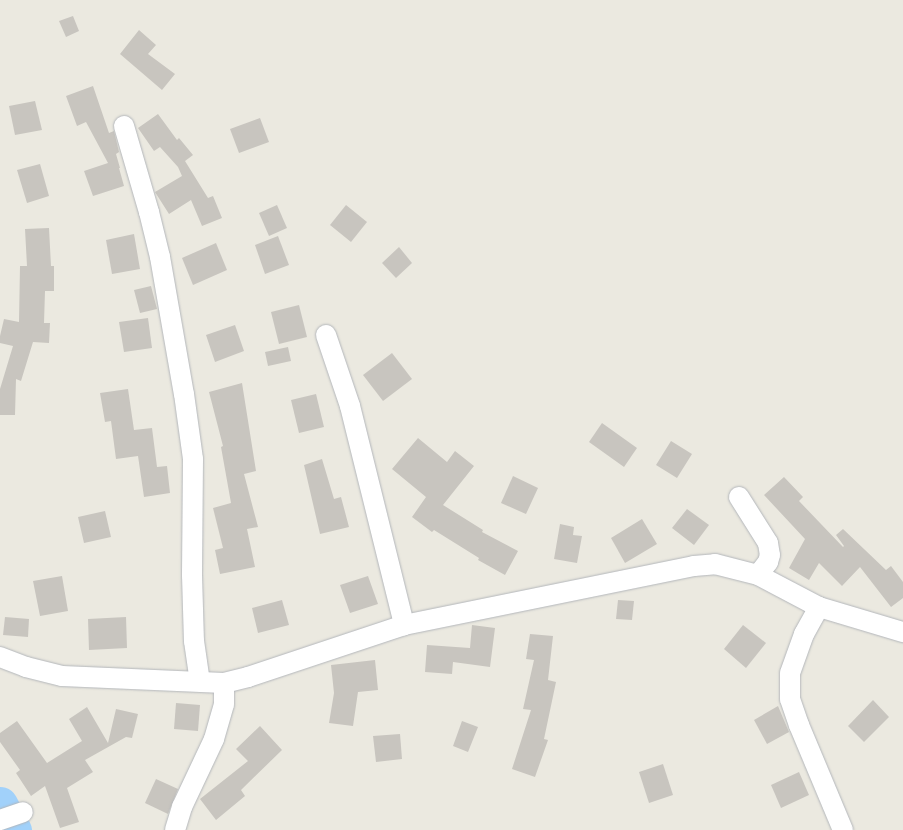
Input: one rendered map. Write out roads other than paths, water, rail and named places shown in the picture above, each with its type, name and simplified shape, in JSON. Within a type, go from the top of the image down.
[{"type":"street","points":[[124,126],[149,212],[160,257],[184,394],[193,459],[193,634],[200,682]]},
{"type":"street","points":[[326,335],[350,406],[404,626]]},
{"type":"street","points":[[740,497],[768,543],[770,555],[768,562],[758,575]]},
{"type":"street","points":[[0,657],[62,676],[224,683],[248,677],[404,626],[694,566],[715,564],[758,575],[819,607],[903,632]]},
{"type":"street","points":[[819,607],[804,634],[790,672],[790,699],[799,725],[843,830]]},
{"type":"street","points":[[175,830],[182,807],[214,739],[224,704],[224,683]]},
{"type":"street","points":[[0,820],[21,812]]},
{"type":"waterway","points":[[0,804],[14,830]]}]
